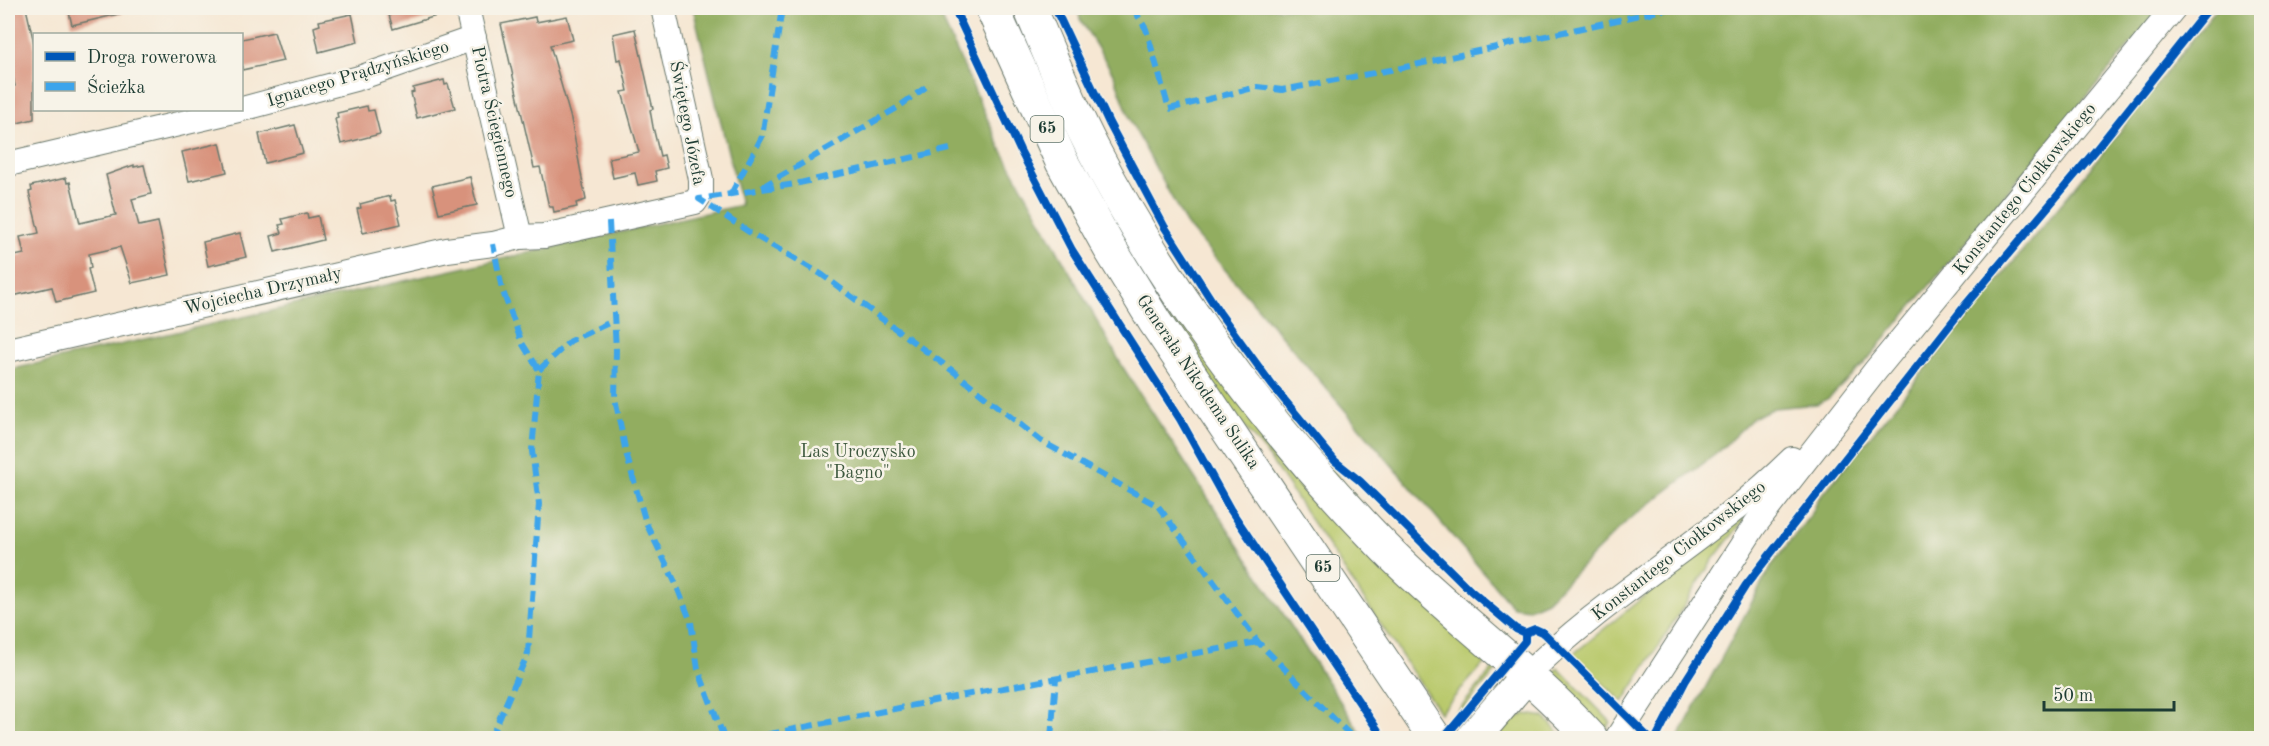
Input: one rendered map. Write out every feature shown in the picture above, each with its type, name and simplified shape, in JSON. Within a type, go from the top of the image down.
[{"type":"highway","name":"Generała Nikodema Sulika","points":[[992,8],[1062,162],[1108,247],[1155,322],[1435,738]]},
{"type":"highway","name":"Generała Nikodema Sulika","points":[[1030,8],[1069,99],[1113,185],[1175,288],[1220,352],[1266,413],[1327,485],[1386,549],[1527,675]]},
{"type":"highway","points":[[1473,738],[1527,675]]},
{"type":"highway","name":"65","points":[[1527,675],[1592,738]]},
{"type":"street","name":"Piotra Ściegiennego","points":[[467,8],[520,237]]},
{"type":"street","name":"Świętego Józefa","points":[[520,237],[544,236],[688,205],[699,199],[702,193],[701,179],[663,8]]},
{"type":"street","name":"Konstantego Ciołkowskiego","points":[[1617,738],[1755,525],[1876,370],[2174,8]]},
{"type":"street","name":"Ignacego Prądzyńskiego","points":[[243,108],[358,78],[474,38]]},
{"type":"street","name":"Ignacego Prądzyńskiego","points":[[8,164],[232,111]]},
{"type":"street","name":"Wojciecha Drzymały","points":[[8,350],[309,279],[520,237]]},
{"type":"street","name":"Konstantego Ciołkowskiego","points":[[1527,675],[1607,605],[1716,526],[1767,483],[1819,432],[1876,370]]},
{"type":"green space","name":"Las Uroczysko \"Bagno\"","points":[[693,8],[937,8],[1002,151],[1124,369],[1364,738],[8,738],[8,370],[741,205]]},
{"type":"green space","points":[[1003,8],[1015,8],[1108,199],[1489,658],[1440,713],[1266,453],[1218,395],[1126,255]]},
{"type":"green space","points":[[1078,8],[2161,8],[1863,365],[1829,398],[1817,404],[1774,408],[1754,417],[1717,453],[1627,521],[1547,601],[1529,609],[1513,607],[1186,224],[1132,124],[1114,75],[1080,19]]},
{"type":"green space","points":[[2217,8],[2261,8],[2261,738],[1678,738],[1772,565],[1812,513],[1818,500],[2102,154]]},
{"type":"green space","points":[[1755,506],[1714,558],[1623,702],[1572,655]]},
{"type":"green space","points":[[1497,664],[1499,667],[1448,727],[1447,724]]},
{"type":"green space","points":[[1558,668],[1611,722],[1603,734],[1548,679]]},
{"type":"green space","points":[[1505,671],[1508,675],[1459,733],[1453,733]]},
{"type":"green space","points":[[1525,714],[1544,717],[1564,738],[1494,738],[1507,722]]},
{"type":"building","points":[[26,8],[33,39],[34,119],[13,124],[8,102],[8,88],[15,86],[8,52],[8,12]]},
{"type":"building","points":[[68,8],[123,8],[123,13],[72,25]]},
{"type":"building","points":[[387,8],[452,8],[453,11],[393,29]]},
{"type":"building","points":[[352,14],[358,42],[319,52],[314,27],[320,25],[319,21]]},
{"type":"building","points":[[567,16],[573,40],[550,45],[571,119],[586,200],[576,203],[577,207],[554,212],[553,207],[549,207],[540,167],[534,168],[501,24],[535,17],[536,22]]},
{"type":"building","points":[[635,29],[653,109],[650,110],[653,127],[660,156],[664,155],[667,168],[655,171],[657,181],[638,185],[635,173],[613,178],[609,158],[639,152],[622,92],[628,91],[621,59],[617,60],[613,34]]},
{"type":"building","points":[[274,32],[283,61],[243,70],[243,39]]},
{"type":"building","points":[[444,80],[445,85],[448,84],[455,108],[417,118],[411,93],[414,92],[413,88]]},
{"type":"building","points":[[367,106],[368,111],[374,110],[380,134],[341,144],[335,119],[338,118],[337,113]]},
{"type":"building","points":[[295,125],[303,153],[265,163],[259,134]]},
{"type":"building","points":[[220,143],[227,172],[189,181],[182,152]]},
{"type":"building","points":[[134,165],[134,167],[144,165],[151,194],[132,199],[139,226],[158,222],[170,275],[132,283],[120,247],[89,254],[91,268],[88,269],[94,293],[56,302],[52,287],[8,297],[8,261],[11,260],[10,257],[24,254],[20,237],[39,233],[29,192],[32,191],[31,186],[66,178],[67,183],[70,182],[80,223],[116,215],[106,175]]},
{"type":"building","points":[[470,177],[477,205],[439,213],[432,186]]},
{"type":"building","points":[[390,196],[391,201],[395,200],[401,224],[363,233],[357,209],[361,208],[360,204]]},
{"type":"building","points":[[307,213],[308,218],[318,216],[323,240],[275,252],[271,236],[282,233],[279,225],[284,224],[282,219]]},
{"type":"building","points":[[240,233],[246,257],[208,266],[203,242]]},
{"type":"marked path","points":[[731,194],[762,137],[782,8]]},
{"type":"marked path","points":[[1133,8],[1146,29],[1169,109],[1257,87],[1282,90],[1401,68],[1672,8]]},
{"type":"marked path","points":[[762,187],[897,108],[930,84]]},
{"type":"marked path","points":[[950,149],[795,184],[699,199],[749,232],[821,274],[957,374],[1041,441],[1158,506],[1258,642],[1353,738]]},
{"type":"marked path","points":[[609,222],[616,350],[615,398],[626,453],[646,523],[675,582],[691,622],[698,669],[724,738]]},
{"type":"marked path","points":[[491,738],[528,653],[539,504],[532,451],[539,370],[522,343],[502,289],[493,244]]},
{"type":"marked path","points":[[539,370],[570,341],[615,320]]},
{"type":"marked path","points":[[750,738],[959,696],[1258,642]]},
{"type":"marked path","points":[[1051,738],[1056,679]]},
{"type":"cycle path","points":[[954,8],[1020,150],[1072,250],[1180,419],[1230,509],[1383,738]]},
{"type":"cycle path","points":[[1055,8],[1109,123],[1164,226],[1219,312],[1272,385],[1335,461],[1360,481],[1471,591],[1516,629],[1525,633]]},
{"type":"cycle path","points":[[1656,738],[1686,680],[1746,585],[1967,303],[2095,151],[2209,8]]},
{"type":"cycle path","points":[[1525,633],[1535,629],[1544,633],[1649,738]]},
{"type":"cycle path","points":[[1444,738],[1525,641],[1525,633]]}]
